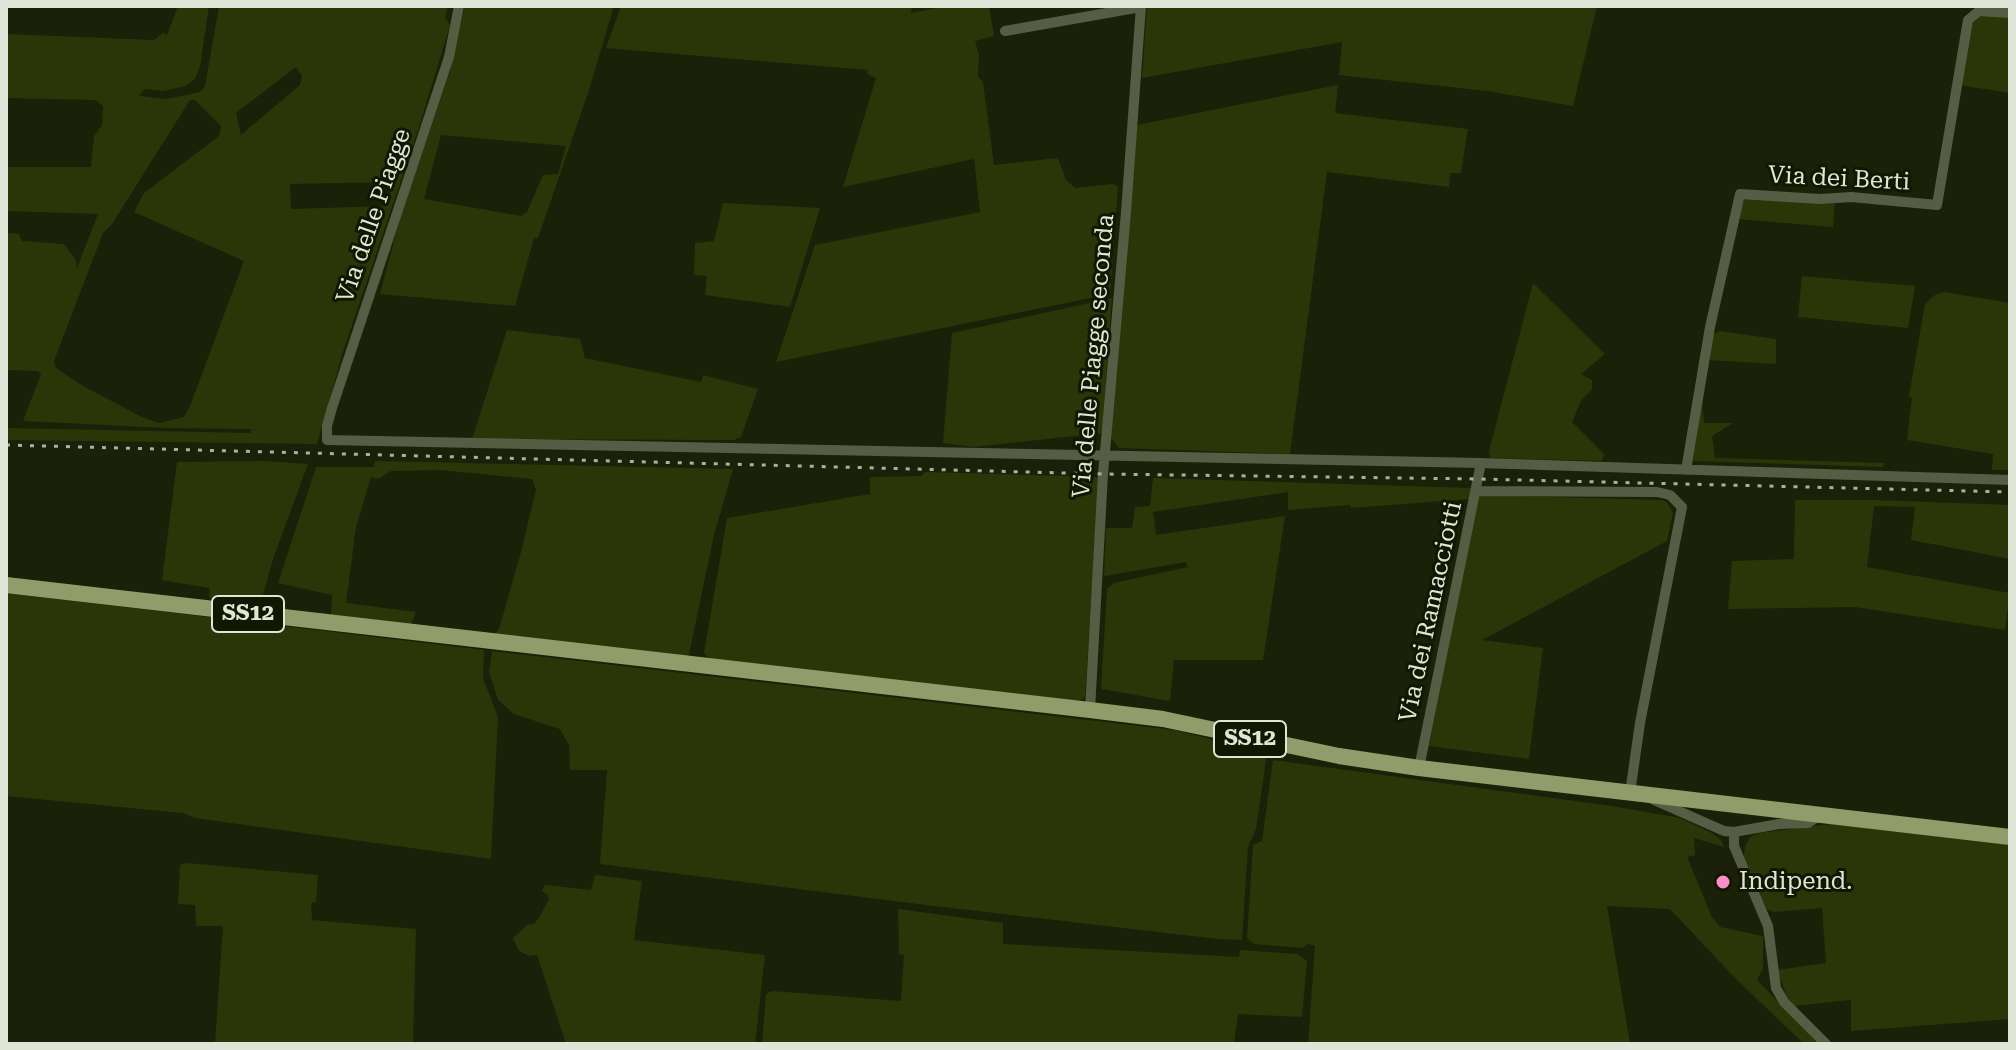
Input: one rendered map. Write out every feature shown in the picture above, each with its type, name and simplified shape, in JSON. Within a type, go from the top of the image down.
[{"type":"main road","name":"SS12","points":[[6,585],[1163,719],[1313,751],[1419,768],[2010,837]]},
{"type":"street","name":"Via delle Piagge","points":[[459,6],[449,57],[332,408],[327,440],[745,447],[1105,458]]},
{"type":"street","points":[[1005,31],[1141,6]]},
{"type":"street","name":"Via delle Piagge seconda","points":[[1090,710],[1105,458],[1141,6]]},
{"type":"street","name":"Via dei Berti","points":[[1686,470],[1699,383],[1740,194],[1820,199],[1851,197],[1937,205],[1968,20],[1979,11],[2010,13]]},
{"type":"street","points":[[1105,458],[1481,463],[2010,480]]},
{"type":"street","name":"Via dei Ramacciotti","points":[[1419,768],[1481,463]]},
{"type":"street","points":[[1477,491],[1657,492],[1670,495],[1682,507],[1640,723],[1635,794],[1724,831],[1808,823],[1821,814]]},
{"type":"street","points":[[1734,832],[1734,846],[1768,926],[1776,988],[1784,1002],[1826,1044]]},
{"type":"green space","points":[[178,6],[209,6],[200,67],[195,79],[186,86],[163,91],[145,89],[139,96],[166,99],[200,92],[205,86],[219,6],[448,6],[445,17],[450,26],[342,355],[317,444],[6,440],[6,428],[250,433],[252,429],[23,421],[41,374],[38,371],[6,370],[6,233],[19,234],[22,241],[64,244],[76,260],[77,268],[98,214],[6,211],[6,167],[91,167],[94,136],[102,125],[103,106],[96,100],[6,98],[6,34],[154,40],[163,33],[167,35]],"holes":[[[296,67],[302,76],[300,85],[241,135],[236,113]],[[190,100],[195,100],[221,126],[219,136],[144,193],[134,212],[244,261],[184,417],[159,423],[142,417],[56,368],[54,361],[103,233],[112,224]],[[388,182],[392,187],[386,206],[291,209],[290,184]]]},
{"type":"green space","points":[[465,6],[614,6],[538,238],[534,238],[515,306],[380,294],[399,222],[450,71]],"holes":[[[441,135],[566,146],[558,174],[543,175],[527,212],[521,216],[424,199]]]},
{"type":"green space","points":[[621,6],[912,6],[911,13],[946,6],[989,6],[994,36],[975,41],[979,55],[978,77],[983,82],[994,165],[1058,158],[1066,180],[1075,188],[1113,184],[1118,187],[1110,294],[776,362],[815,245],[980,212],[974,159],[843,187],[876,78],[867,74],[868,70],[606,48]]},
{"type":"green space","points":[[1147,6],[1597,6],[1573,106],[1488,91],[1339,75],[1342,42],[1142,78]]},
{"type":"green space","points":[[1980,15],[2010,17],[2010,93],[1959,85],[1972,24]]},
{"type":"green space","points":[[1338,85],[1335,113],[1468,129],[1461,173],[1450,173],[1449,187],[1327,172],[1290,454],[1119,448],[1111,438],[1137,125]]},
{"type":"green space","points":[[1745,200],[1835,201],[1833,227],[1738,219]]},
{"type":"green space","points":[[723,203],[820,208],[790,307],[705,295],[707,276],[694,275],[695,243],[714,241]]},
{"type":"green space","points":[[1802,276],[1915,286],[1908,328],[1798,317]]},
{"type":"green space","points":[[1533,283],[1605,354],[1581,374],[1592,380],[1592,389],[1581,401],[1572,422],[1605,455],[1601,461],[1491,458],[1489,451]]},
{"type":"green space","points":[[1944,292],[2010,303],[2010,470],[1992,470],[1993,454],[1907,440],[1912,398],[1909,396],[1925,304]]},
{"type":"green space","points":[[1112,298],[1102,433],[974,447],[943,443],[952,333]]},
{"type":"green space","points":[[507,330],[580,339],[585,358],[701,382],[703,375],[758,389],[741,437],[734,440],[472,439]]},
{"type":"green space","points":[[1719,331],[1776,339],[1776,364],[1706,360],[1711,336]]},
{"type":"green space","points":[[1702,400],[1704,423],[1733,423],[1712,436],[1715,458],[1884,463],[1883,467],[1693,461]]},
{"type":"green space","points":[[375,461],[733,469],[714,535],[688,659],[494,635],[499,629],[521,552],[536,490],[532,479],[440,470],[391,471],[378,479],[371,477],[356,527],[346,603],[416,612],[411,624],[331,615],[332,595],[278,583],[316,467],[374,467]]},
{"type":"green space","points":[[177,462],[308,464],[273,559],[260,606],[209,598],[210,588],[162,580]]},
{"type":"green space","points":[[925,472],[1099,477],[1085,697],[1079,701],[710,659],[704,653],[727,518],[870,494],[870,477],[922,476]]},
{"type":"green space","points":[[1153,478],[1471,488],[1469,499],[1351,508],[1350,505],[1288,510],[1288,492],[1153,512],[1156,535],[1285,516],[1263,660],[1174,660],[1170,701],[1101,689],[1107,589],[1114,583],[1188,567],[1186,562],[1104,576],[1106,528],[1132,528],[1135,507],[1150,506]]},
{"type":"green space","points":[[1478,495],[1662,500],[1667,502],[1673,513],[1667,541],[1482,640],[1543,648],[1529,759],[1429,746]]},
{"type":"green space","points":[[1795,500],[2010,505],[2010,559],[1911,540],[1915,507],[1874,506],[1867,567],[2010,593],[2005,630],[1855,607],[1728,609],[1732,561],[1794,559]]},
{"type":"green space","points":[[6,593],[484,650],[483,678],[498,717],[491,859],[195,818],[183,813],[6,796]]},
{"type":"green space","points":[[492,651],[1174,730],[1267,753],[1256,829],[1248,847],[1242,940],[600,864],[607,770],[570,770],[569,745],[560,729],[514,714],[498,700],[489,672]]},
{"type":"green space","points":[[1273,760],[1612,806],[1680,818],[1710,832],[1721,840],[1724,847],[1694,838],[1695,855],[1687,857],[1712,917],[1720,927],[1763,936],[1763,969],[1757,980],[1819,1044],[1804,1044],[1736,979],[1670,909],[1607,906],[1630,1044],[1308,1044],[1315,946],[1254,944],[1247,938],[1253,845],[1262,841]]},
{"type":"green space","points":[[1832,824],[2010,845],[2010,1019],[1851,1031],[1851,1000],[1794,1006],[1787,997],[1777,970],[1826,963],[1822,908],[1775,912],[1766,909],[1744,856],[1745,847],[1750,837],[1759,833]]},
{"type":"green space","points":[[187,863],[318,875],[316,902],[311,903],[312,920],[416,929],[413,1044],[215,1044],[223,926],[196,926],[195,905],[178,904],[180,865]]},
{"type":"green space","points":[[595,875],[642,881],[634,940],[765,955],[755,1044],[566,1044],[537,955],[529,956],[519,951],[513,938],[538,919],[549,899],[542,891],[545,885],[591,890]]},
{"type":"green space","points":[[898,909],[1003,923],[1003,944],[1239,957],[1240,950],[1298,954],[1307,961],[1302,1017],[1238,1014],[1234,1044],[762,1044],[766,994],[772,991],[901,1001],[904,955],[899,954]]},
{"type":"railway","points":[[6,445],[1103,474],[1479,479],[2010,492]]},
{"type":"place","name":"Indipend.","points":[[1723,882]]}]
